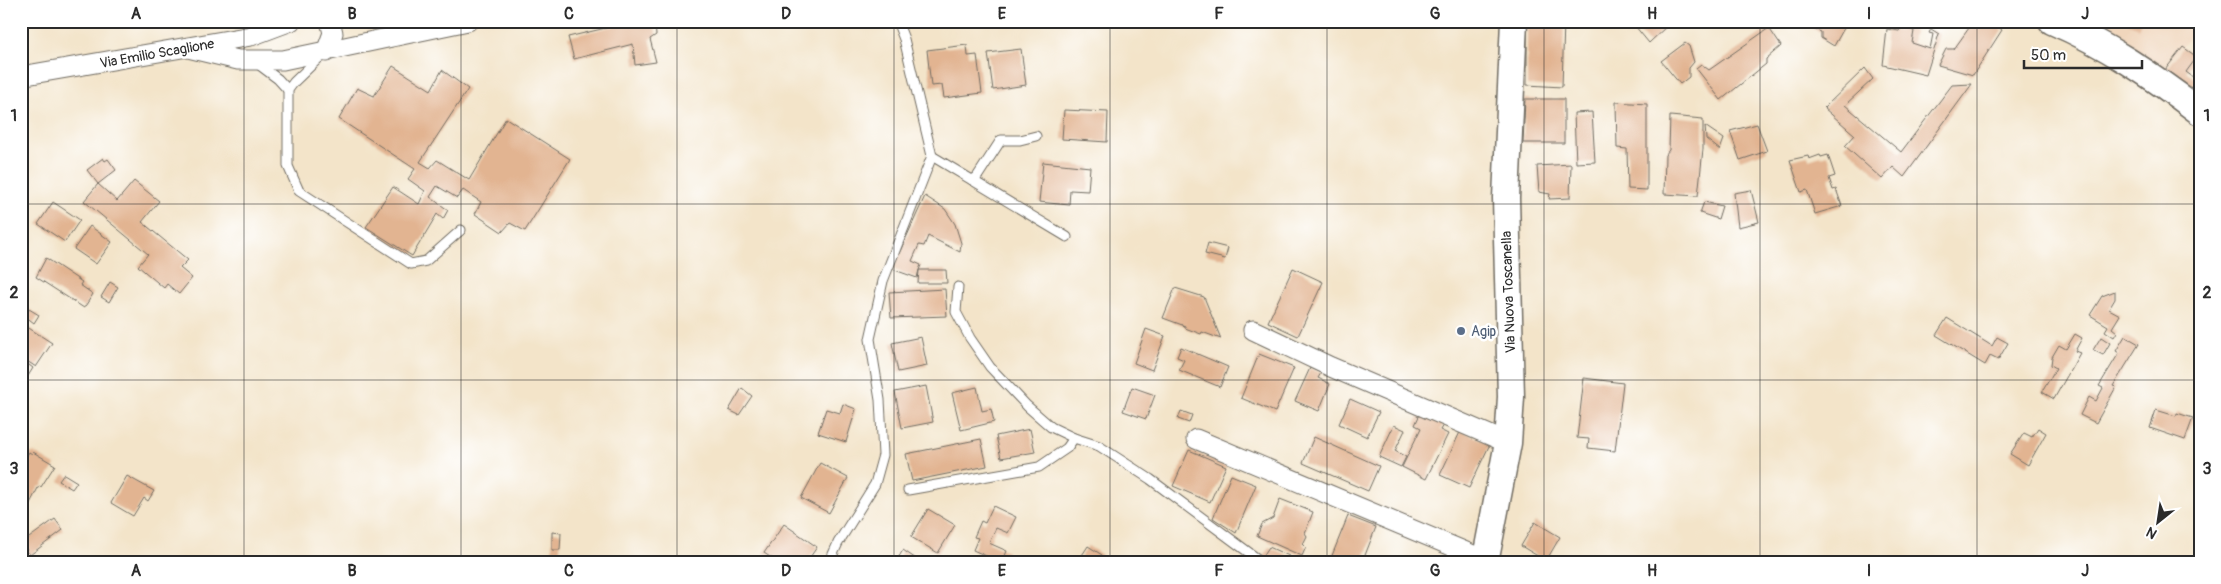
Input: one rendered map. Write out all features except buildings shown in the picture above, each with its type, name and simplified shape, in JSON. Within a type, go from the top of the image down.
[{"type":"main road","name":"Via Nuova Toscanella","points":[[1485,561],[1508,443],[1511,397],[1506,198],[1514,21]]},
{"type":"main road","points":[[2052,21],[2078,32],[2130,61],[2200,112]]},
{"type":"street","name":"Via Emilio Scaglione","points":[[21,76],[188,48],[250,29],[291,21]]},
{"type":"street","points":[[326,52],[333,33],[330,21]]},
{"type":"street","points":[[188,48],[253,62],[283,60],[468,21]]},
{"type":"street","points":[[250,29],[247,46],[253,62]]},
{"type":"street","points":[[1252,330],[1331,367],[1508,443]]},
{"type":"street","name":"Via Nuova Toscanella","points":[[1196,439],[1485,561]]},
{"type":"lane","points":[[829,563],[838,543],[875,484],[883,455],[880,400],[870,339],[871,331],[886,273],[932,156],[904,39],[897,21]]},
{"type":"lane","points":[[326,52],[288,90],[288,166],[299,191],[411,264],[426,261],[461,230]]},
{"type":"lane","points":[[253,62],[267,70],[288,90]]},
{"type":"lane","points":[[972,180],[977,177],[1001,140],[1020,140],[1036,136]]},
{"type":"lane","points":[[932,156],[1067,237]]},
{"type":"lane","points":[[958,287],[956,312],[990,367],[1039,417],[1051,427],[1106,450],[1264,563]]},
{"type":"lane","points":[[908,490],[1039,467],[1067,448],[1074,438]]},
{"type":"shaded area","points":[[2069,21],[2200,21],[2200,25],[2161,72]]},
{"type":"place","name":"Agip","points":[[1461,331]]}]
